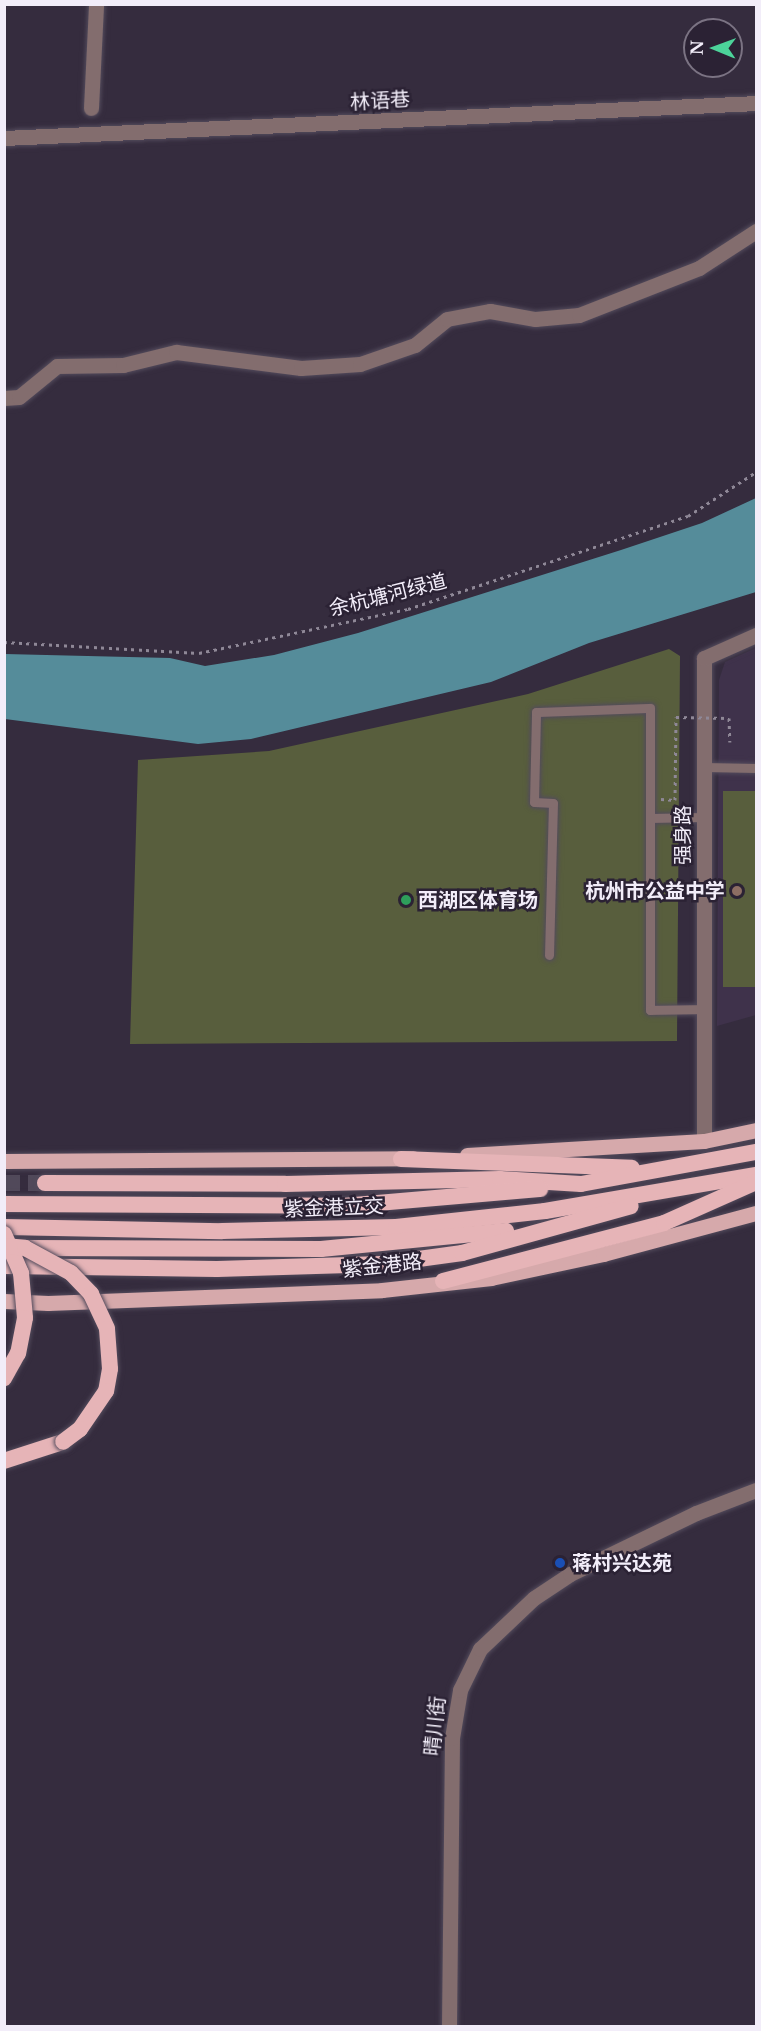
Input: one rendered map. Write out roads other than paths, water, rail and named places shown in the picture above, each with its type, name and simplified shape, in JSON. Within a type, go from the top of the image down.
[{"type":"highway","points":[[45,1183],[500,1179],[581,1184],[669,1170],[756,1152]]},
{"type":"highway","points":[[401,1159],[669,1170]]},
{"type":"highway","points":[[4,1246],[223,1251],[382,1245],[598,1218],[663,1194],[756,1175]]},
{"type":"highway","points":[[443,1281],[664,1223],[756,1182]]},
{"type":"highway","name":"紫金港立交","points":[[4,1204],[275,1207],[417,1202],[581,1184]]},
{"type":"highway","points":[[4,1194],[60,1204]]},
{"type":"highway","name":"紫金港立交","points":[[4,1227],[222,1230],[396,1227],[663,1194]]},
{"type":"highway","points":[[4,1266],[217,1269],[382,1264],[462,1253],[548,1226]]},
{"type":"highway","points":[[4,1234],[21,1273],[25,1318],[18,1353],[4,1378]]},
{"type":"highway","points":[[4,1461],[63,1442],[80,1429],[106,1391],[110,1369],[107,1329],[82,1283],[61,1264],[25,1248]]},
{"type":"main road","points":[[4,1161],[401,1159],[705,1141],[756,1130]]},
{"type":"main road","name":"紫金港路","points":[[4,1301],[59,1303],[382,1290],[544,1268],[756,1213]]},
{"type":"street","points":[[91,108],[96,4]]},
{"type":"street","name":"林语巷","points":[[4,138],[756,103]]},
{"type":"street","points":[[4,398],[19,398],[57,366],[123,365],[176,352],[301,368],[360,364],[415,345],[447,319],[490,311],[535,319],[579,315],[699,268],[756,231]]},
{"type":"street","name":"强身路","points":[[705,1141],[704,658],[756,635]]},
{"type":"street","name":"晴川街","points":[[449,2026],[452,1738],[460,1689],[480,1648],[534,1598],[570,1574],[696,1513],[756,1490]]},
{"type":"lane","points":[[549,955],[553,803],[534,802],[536,712],[650,708],[650,1010],[704,1009]]},
{"type":"lane","points":[[704,767],[756,768]]},
{"type":"lane","points":[[650,818],[704,817]]},
{"type":"water","points":[[756,498],[756,592],[589,643],[491,682],[251,739],[198,744],[5,719],[5,654],[170,658],[205,666],[274,655],[358,633],[621,550],[702,523]]},
{"type":"tunnel","points":[[4,1183],[45,1183]]},
{"type":"place","name":"杭州市公益中学","points":[[737,891]]},
{"type":"place","name":"西湖区体育场","points":[[406,900]]},
{"type":"place","name":"蒋村兴达苑","points":[[560,1563]]}]
